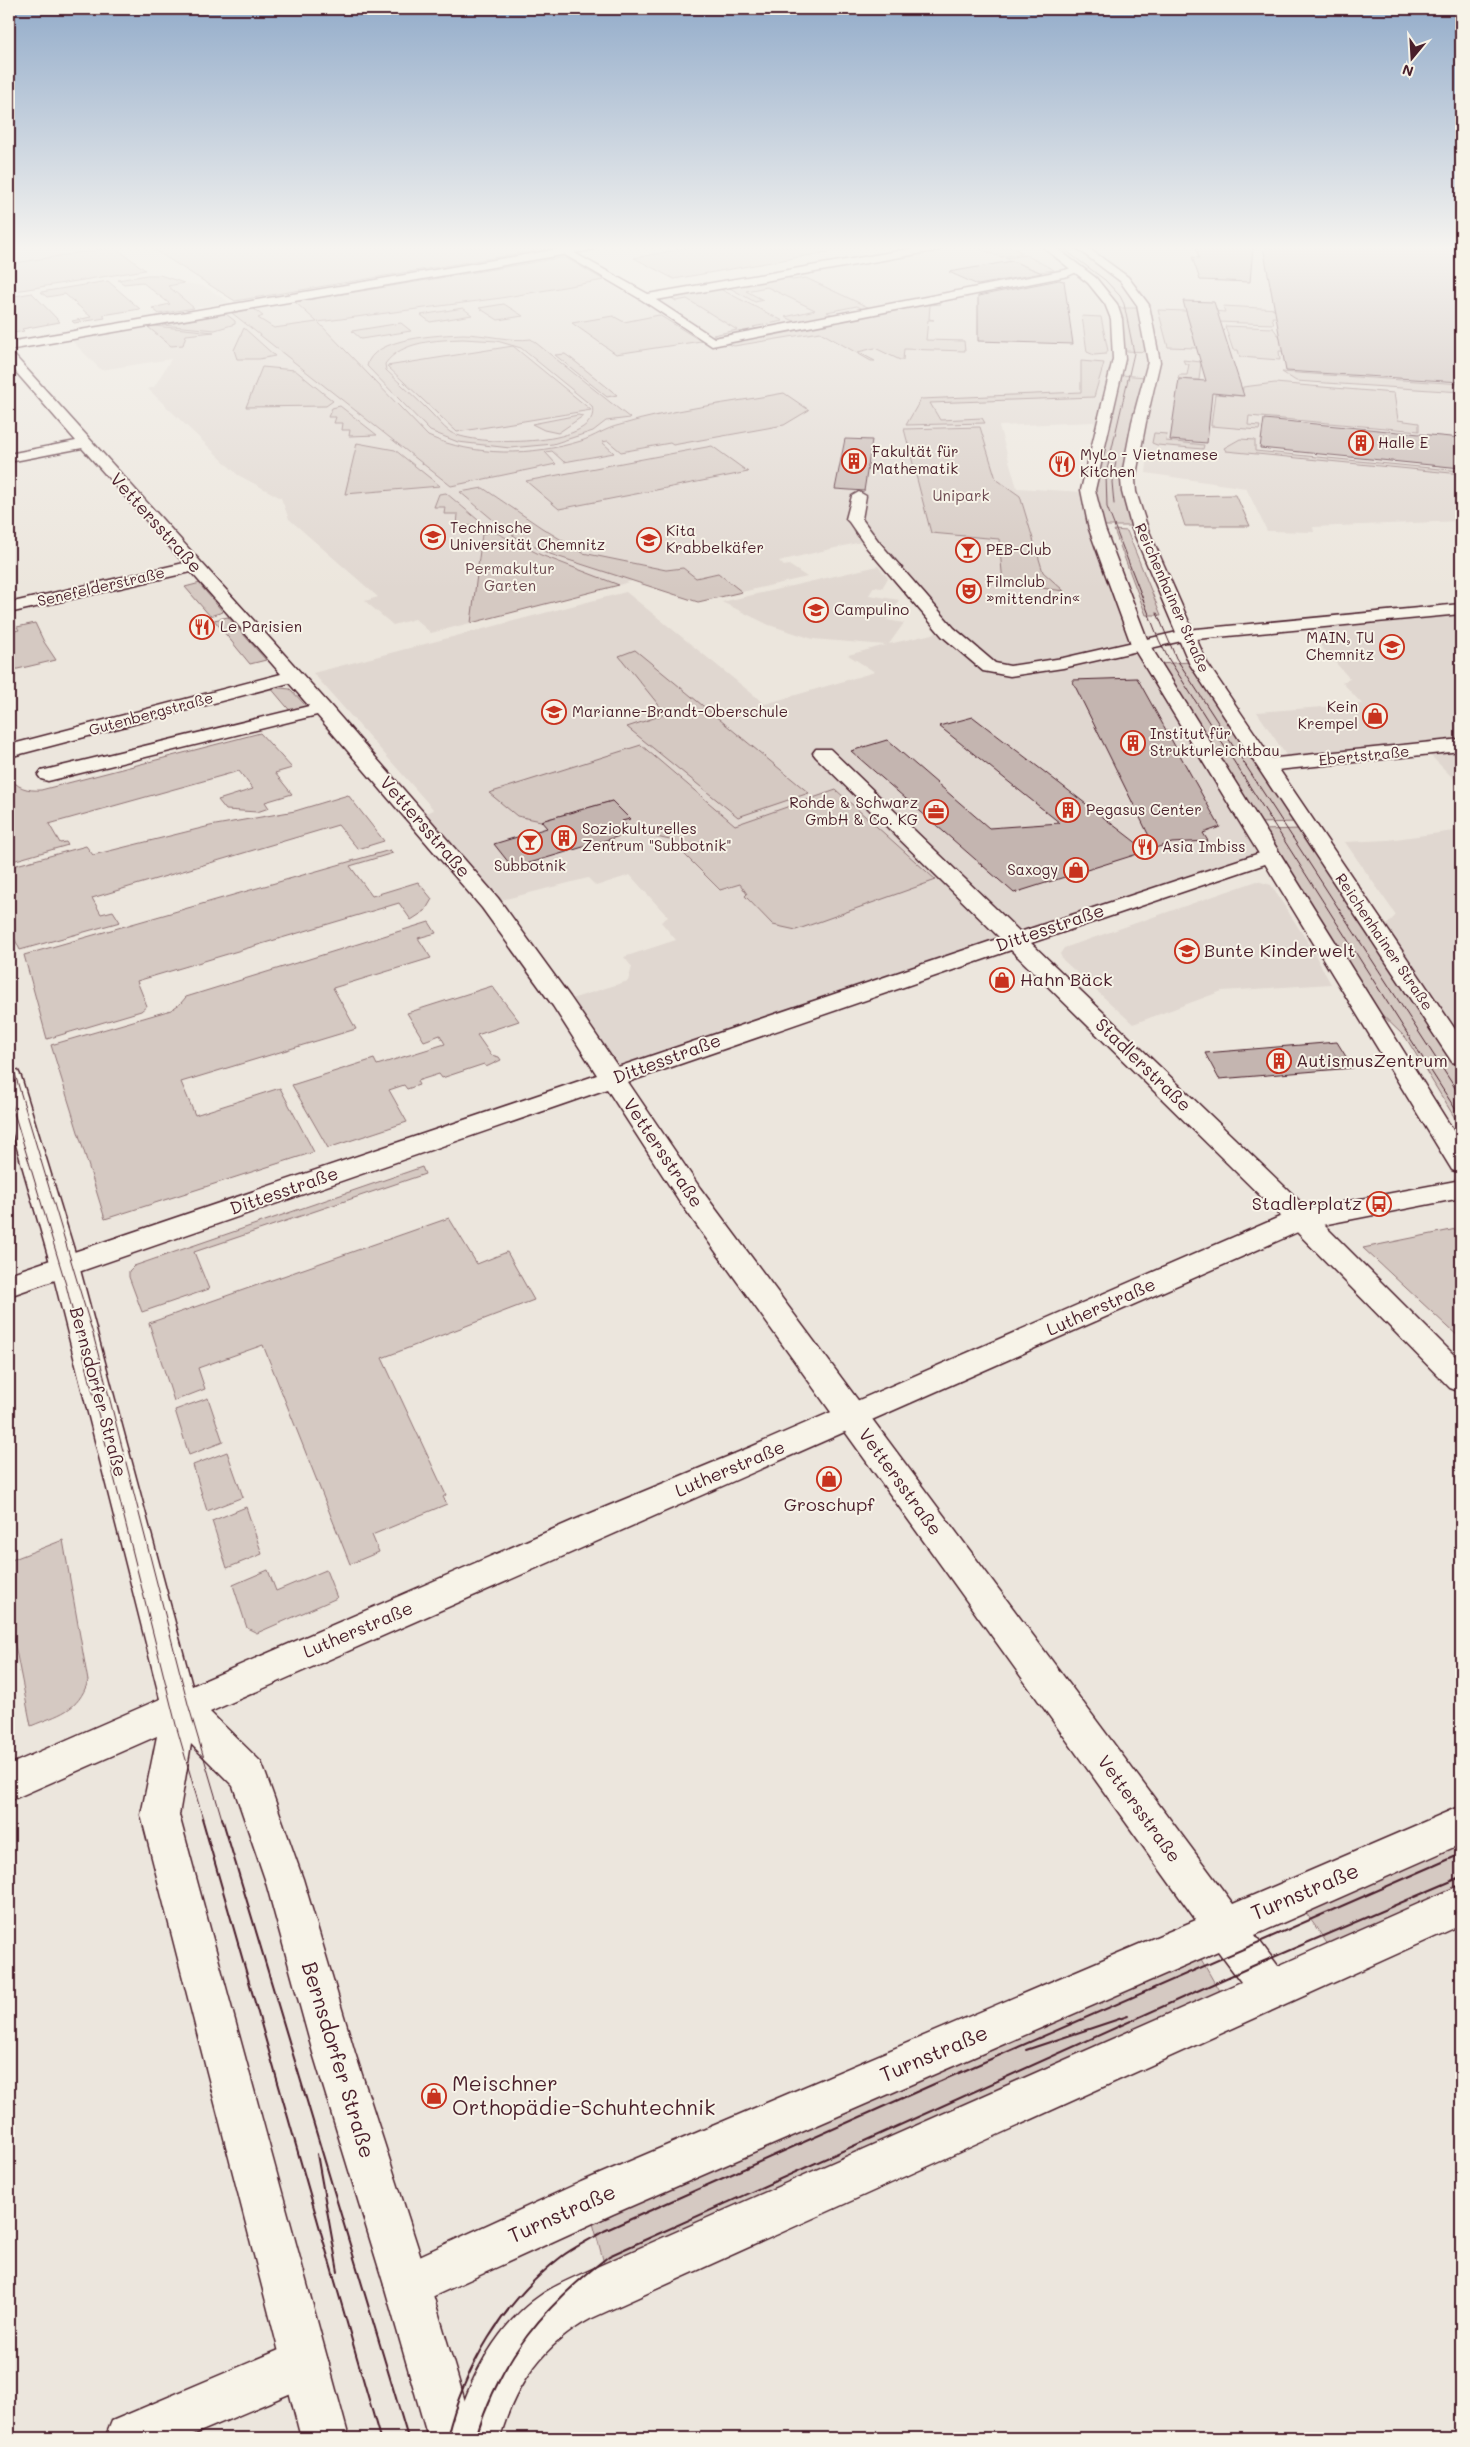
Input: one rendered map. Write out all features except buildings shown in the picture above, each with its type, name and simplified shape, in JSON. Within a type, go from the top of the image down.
[{"type":"street","name":"Vettersstraße","points":[[13,361],[322,708],[485,896],[562,1002],[690,1195],[1270,1988]]},
{"type":"street","points":[[1118,361],[1088,490],[1097,529],[1140,644],[1461,1164]]},
{"type":"street","name":"Reichenhainer Straße","points":[[1154,361],[1139,422],[1128,480],[1128,492],[1140,529],[1147,540],[1186,636],[1198,663],[1461,1056]]},
{"type":"street","points":[[9,458],[85,443]]},
{"type":"street","points":[[859,496],[854,519],[862,532],[948,632],[989,667],[1010,671],[1114,652],[1140,644],[1186,636],[1461,610]]},
{"type":"street","name":"Senefelderstraße","points":[[9,608],[194,566]]},
{"type":"street","name":"Gutenbergstraße","points":[[9,752],[293,676]]},
{"type":"street","points":[[48,775],[322,708]]},
{"type":"street","name":"Ebertstraße","points":[[1267,765],[1461,745]]},
{"type":"street","name":"Stadlerstraße","points":[[823,753],[1302,1219],[1412,1333],[1461,1380]]},
{"type":"street","name":"Dittesstraße","points":[[9,1285],[613,1079],[802,1011],[1270,856]]},
{"type":"street","name":"Bernsdorfer Straße","points":[[9,1077],[65,1266],[180,1708],[160,1815],[325,2438]]},
{"type":"street","name":"Lutherstraße","points":[[9,1783],[1302,1219],[1461,1189]]},
{"type":"street","name":"Bernsdorfer Straße","points":[[180,1708],[248,1775],[284,1879],[334,2053],[408,2285],[452,2438]]},
{"type":"street","name":"Turnstraße","points":[[408,2285],[597,2198],[882,2077],[1461,1825]]},
{"type":"street","points":[[476,2438],[489,2395],[507,2362],[529,2337],[560,2310],[615,2282],[1270,1988],[1461,1905]]},
{"type":"street","points":[[129,2438],[305,2363]]},
{"type":"shaded area","points":[[92,361],[157,361],[101,370]]},
{"type":"shaded area","points":[[170,361],[1461,361],[1461,521],[1313,527],[1314,532],[1267,531],[1246,488],[1146,473],[1148,454],[1093,422],[999,426],[1017,488],[1083,492],[1135,647],[1243,820],[1260,859],[613,1079],[562,1002],[628,981],[632,967],[624,957],[676,940],[661,922],[668,917],[630,875],[596,886],[588,878],[490,903],[415,817],[434,810],[313,673],[626,592],[765,704],[875,672],[848,655],[886,645],[813,639],[769,625],[722,602],[878,566],[888,578],[882,588],[874,587],[869,595],[899,600],[887,620],[904,623],[889,644],[941,632],[885,564],[861,542],[779,561],[784,566],[789,565],[807,577],[742,592],[718,573],[696,578],[683,568],[666,570],[619,585],[431,633],[415,619],[393,625],[365,601],[378,597],[289,519],[281,498],[238,475],[148,389],[154,387]],"holes":[[[642,745],[735,825],[837,790],[773,925],[745,896],[748,894],[741,884],[719,890],[670,840],[633,832],[629,819],[612,801],[541,821]]]},
{"type":"shaded area","points":[[1461,609],[1461,786],[1430,755],[1296,770],[1257,712],[1362,704],[1342,682],[1350,679],[1302,625]]},
{"type":"shaded area","points":[[1461,830],[1461,1051],[1383,929],[1396,915],[1345,842],[1388,840]]},
{"type":"shaded area","name":"Bunte Kinderwelt","points":[[1257,881],[1271,885],[1309,944],[1331,984],[1222,991],[1133,1024],[1063,960],[1060,954],[1064,948]]},
{"type":"green space","points":[[293,361],[356,361],[428,436],[446,443],[484,451],[523,452],[543,450],[581,441],[615,426],[640,419],[784,393],[809,410],[784,425],[673,445],[670,443],[621,452],[608,441],[602,442],[614,453],[564,462],[552,451],[545,452],[556,464],[451,486]]},
{"type":"green space","points":[[369,361],[387,361],[385,364],[386,370],[447,430],[463,437],[509,441],[559,437],[578,430],[590,420],[592,406],[537,361],[559,361],[630,418],[606,421],[593,431],[553,444],[510,448],[458,442],[430,431],[367,366]]},
{"type":"green space","points":[[417,361],[532,361],[591,410],[457,432],[387,366]]},
{"type":"green space","points":[[563,361],[575,361],[617,395],[607,397]]},
{"type":"green space","points":[[1081,361],[1104,363],[1094,397],[930,403],[940,420],[982,418],[985,423],[906,425],[921,399],[1081,392]]},
{"type":"green space","points":[[1184,361],[1201,362],[1199,380],[1178,379],[1179,375],[1187,375],[1189,364],[1185,364]]},
{"type":"green space","points":[[1443,361],[1461,361],[1461,370],[1456,362]]},
{"type":"green space","points":[[262,367],[295,370],[333,401],[326,406],[246,407]]},
{"type":"green space","points":[[1282,372],[1461,384],[1461,392],[1296,381]]},
{"type":"green space","points":[[1121,375],[1146,377],[1122,488],[1124,502],[1135,526],[1102,526],[1095,494],[1096,481]]},
{"type":"green space","points":[[1275,383],[1394,393],[1398,420],[1419,423],[1419,431],[1249,416],[1248,425],[1260,426],[1259,430],[1211,426],[1215,394],[1242,396],[1243,387]]},
{"type":"green space","points":[[340,406],[377,435],[349,436],[350,430],[342,430],[343,423],[334,423],[336,417],[328,417],[332,408]]},
{"type":"green space","points":[[578,415],[583,416],[558,433],[544,430],[532,424]]},
{"type":"green space","name":"Unipark","points":[[980,427],[996,479],[1020,496],[1043,572],[1064,591],[1003,583],[999,539],[931,533],[904,429]]},
{"type":"green space","points":[[1154,433],[1167,434],[1166,441],[1204,445],[1203,449],[1157,445],[1152,443]]},
{"type":"green space","points":[[1240,439],[1255,440],[1255,451],[1461,471],[1461,474],[1226,451],[1224,448]]},
{"type":"green space","points":[[357,443],[395,450],[440,486],[345,494]]},
{"type":"green space","points":[[712,446],[748,472],[559,509],[526,481]]},
{"type":"green space","points":[[483,488],[583,553],[666,570],[683,568],[696,578],[718,573],[742,592],[698,602],[550,554],[522,541],[505,530],[460,492]]},
{"type":"green space","points":[[446,493],[484,525],[457,526],[458,514],[444,514],[445,507],[434,507],[439,494]]},
{"type":"green space","points":[[1236,495],[1250,526],[1185,526],[1175,496]]},
{"type":"green space","points":[[1114,530],[1127,531],[1161,615],[1146,615]]},
{"type":"green space","name":"Permakultur Garten","points":[[489,532],[497,533],[541,555],[619,585],[471,623],[482,534]]},
{"type":"green space","points":[[204,582],[201,586],[223,612],[210,616],[185,587]]},
{"type":"green space","points":[[228,617],[266,660],[250,664],[214,620]]},
{"type":"green space","points":[[35,623],[44,642],[56,660],[9,671],[9,632],[19,630],[17,627]]},
{"type":"green space","points":[[635,650],[809,793],[738,817],[627,727],[666,714],[619,656]]},
{"type":"green space","points":[[1191,662],[1296,822],[1259,823],[1158,664]]},
{"type":"green space","points":[[270,687],[290,689],[308,708],[292,713]]},
{"type":"green space","points":[[260,733],[292,768],[275,773],[292,794],[265,802],[269,808],[257,812],[226,810],[218,800],[253,789],[239,771],[49,824],[60,843],[66,842],[68,845],[9,862],[9,776],[23,788],[41,790]]},
{"type":"green space","points":[[641,745],[735,825],[836,790],[936,880],[796,930],[773,925],[745,896],[747,894],[740,884],[720,890],[670,840],[633,832],[622,821],[629,819],[612,801],[541,821],[517,816],[489,793]]},
{"type":"green space","points":[[348,795],[384,841],[358,849],[338,825],[92,898],[101,914],[113,911],[120,922],[20,950],[9,927],[9,867],[86,846],[93,855],[210,826],[295,811]]},
{"type":"green space","points":[[1302,829],[1461,1069],[1461,1128],[1406,1038],[1373,1006],[1263,830]]},
{"type":"green space","points":[[390,850],[393,853],[350,866],[372,896],[418,882],[432,899],[425,911],[411,920],[399,903],[137,981],[147,1006],[141,1011],[47,1039],[24,955]]},
{"type":"green space","points":[[429,922],[436,933],[418,938],[431,958],[333,988],[356,1029],[181,1082],[195,1115],[280,1088],[314,1152],[105,1219],[51,1045],[171,1010],[186,997]]},
{"type":"green space","points":[[492,986],[519,1021],[477,1035],[491,1055],[499,1057],[501,1060],[486,1067],[484,1064],[442,1078],[439,1074],[417,1081],[419,1085],[407,1089],[404,1085],[389,1090],[407,1122],[328,1148],[292,1085],[374,1059],[377,1065],[445,1044],[440,1035],[424,1041],[407,1013]]},
{"type":"green space","points":[[422,1167],[425,1174],[194,1252],[209,1289],[142,1312],[129,1277],[129,1271],[134,1266]]},
{"type":"green space","points":[[449,1218],[477,1264],[507,1252],[534,1300],[382,1358],[446,1495],[443,1497],[447,1504],[372,1535],[379,1552],[350,1564],[263,1345],[198,1368],[205,1389],[174,1401],[149,1323]]},
{"type":"green space","points":[[1461,1228],[1461,1339],[1363,1248]]},
{"type":"green space","points":[[208,1398],[223,1442],[189,1455],[175,1410]]},
{"type":"green space","points":[[227,1452],[243,1497],[207,1511],[193,1465]]},
{"type":"green space","points":[[246,1507],[262,1554],[227,1568],[212,1521]]},
{"type":"green space","points":[[63,1540],[88,1681],[84,1691],[73,1706],[59,1715],[31,1726],[9,1615],[9,1561]]},
{"type":"green space","points":[[268,1570],[276,1591],[326,1570],[337,1598],[257,1633],[247,1628],[233,1585]]},
{"type":"green space","points":[[1461,1837],[1461,1891],[1331,1949],[1302,1907]]},
{"type":"green space","points":[[1197,1952],[1222,1996],[607,2274],[591,2216]]},
{"type":"tram line","points":[[1132,361],[1106,474],[1107,507],[1159,640],[1168,658],[1461,1118]]},
{"type":"tram line","points":[[1114,504],[1112,482],[1116,462]]},
{"type":"tram line","points":[[1157,613],[1176,658],[1461,1097]]},
{"type":"tram line","points":[[9,1054],[93,1334],[188,1704],[222,1819]]},
{"type":"tram line","points":[[9,1096],[66,1285],[176,1725],[203,1819]]},
{"type":"tram line","points":[[202,1818],[380,2438]]},
{"type":"tram line","points":[[222,1818],[408,2438]]},
{"type":"tram line","points":[[447,2438],[454,2412],[475,2361],[504,2315],[521,2294],[561,2257],[604,2231],[952,2076],[1461,1854]]},
{"type":"tram line","points":[[476,2438],[498,2383],[511,2358],[527,2336],[564,2294],[609,2256],[1255,1965],[1461,1877]]},
{"type":"tram line","points":[[1026,2050],[1128,2016]]},
{"type":"tram line","points":[[317,2154],[338,2272]]},
{"type":"place","name":"Halle E","points":[[1361,443]]},
{"type":"place","name":"Fakultät für Mathematik","points":[[854,461]]},
{"type":"place","name":"MyLo - Vietnamese Kitchen","points":[[1062,464]]},
{"type":"place","name":"Technische Universität Chemnitz","points":[[433,537]]},
{"type":"place","name":"Kita Krabbelkäfer","points":[[649,540]]},
{"type":"place","name":"PEB-Club","points":[[968,550]]},
{"type":"place","name":"Filmclub »mittendrin«","points":[[969,591]]},
{"type":"place","name":"Campulino","points":[[816,610]]},
{"type":"place","name":"Le Parisien","points":[[202,627]]},
{"type":"place","name":"MAIN, TU Chemnitz","points":[[1392,647]]},
{"type":"place","name":"Marianne-Brandt-Oberschule","points":[[554,712]]},
{"type":"place","name":"Kein Krempel","points":[[1375,716]]},
{"type":"place","name":"Institut für Strukturleichtbau","points":[[1133,743]]},
{"type":"place","name":"Pegasus Center","points":[[1068,810]]},
{"type":"place","name":"Rohde & Schwarz GmbH & Co. KG","points":[[936,812]]},
{"type":"place","name":"Soziokulturelles Zentrum \"Subbotnik\"","points":[[564,838]]},
{"type":"place","name":"Subbotnik","points":[[530,842]]},
{"type":"place","name":"Asia Imbiss","points":[[1145,847]]},
{"type":"place","name":"Saxogy","points":[[1076,870]]},
{"type":"place","name":"Bunte Kinderwelt","points":[[1187,951]]},
{"type":"place","name":"Hahn Bäck","points":[[1002,980]]},
{"type":"place","name":"AutismusZentrum","points":[[1279,1061]]},
{"type":"place","name":"Stadlerplatz","points":[[1379,1204]]},
{"type":"place","name":"Groschupf","points":[[829,1479]]},
{"type":"place","name":"Meischner Orthopädie-Schuhtechnik","points":[[434,2096]]}]
